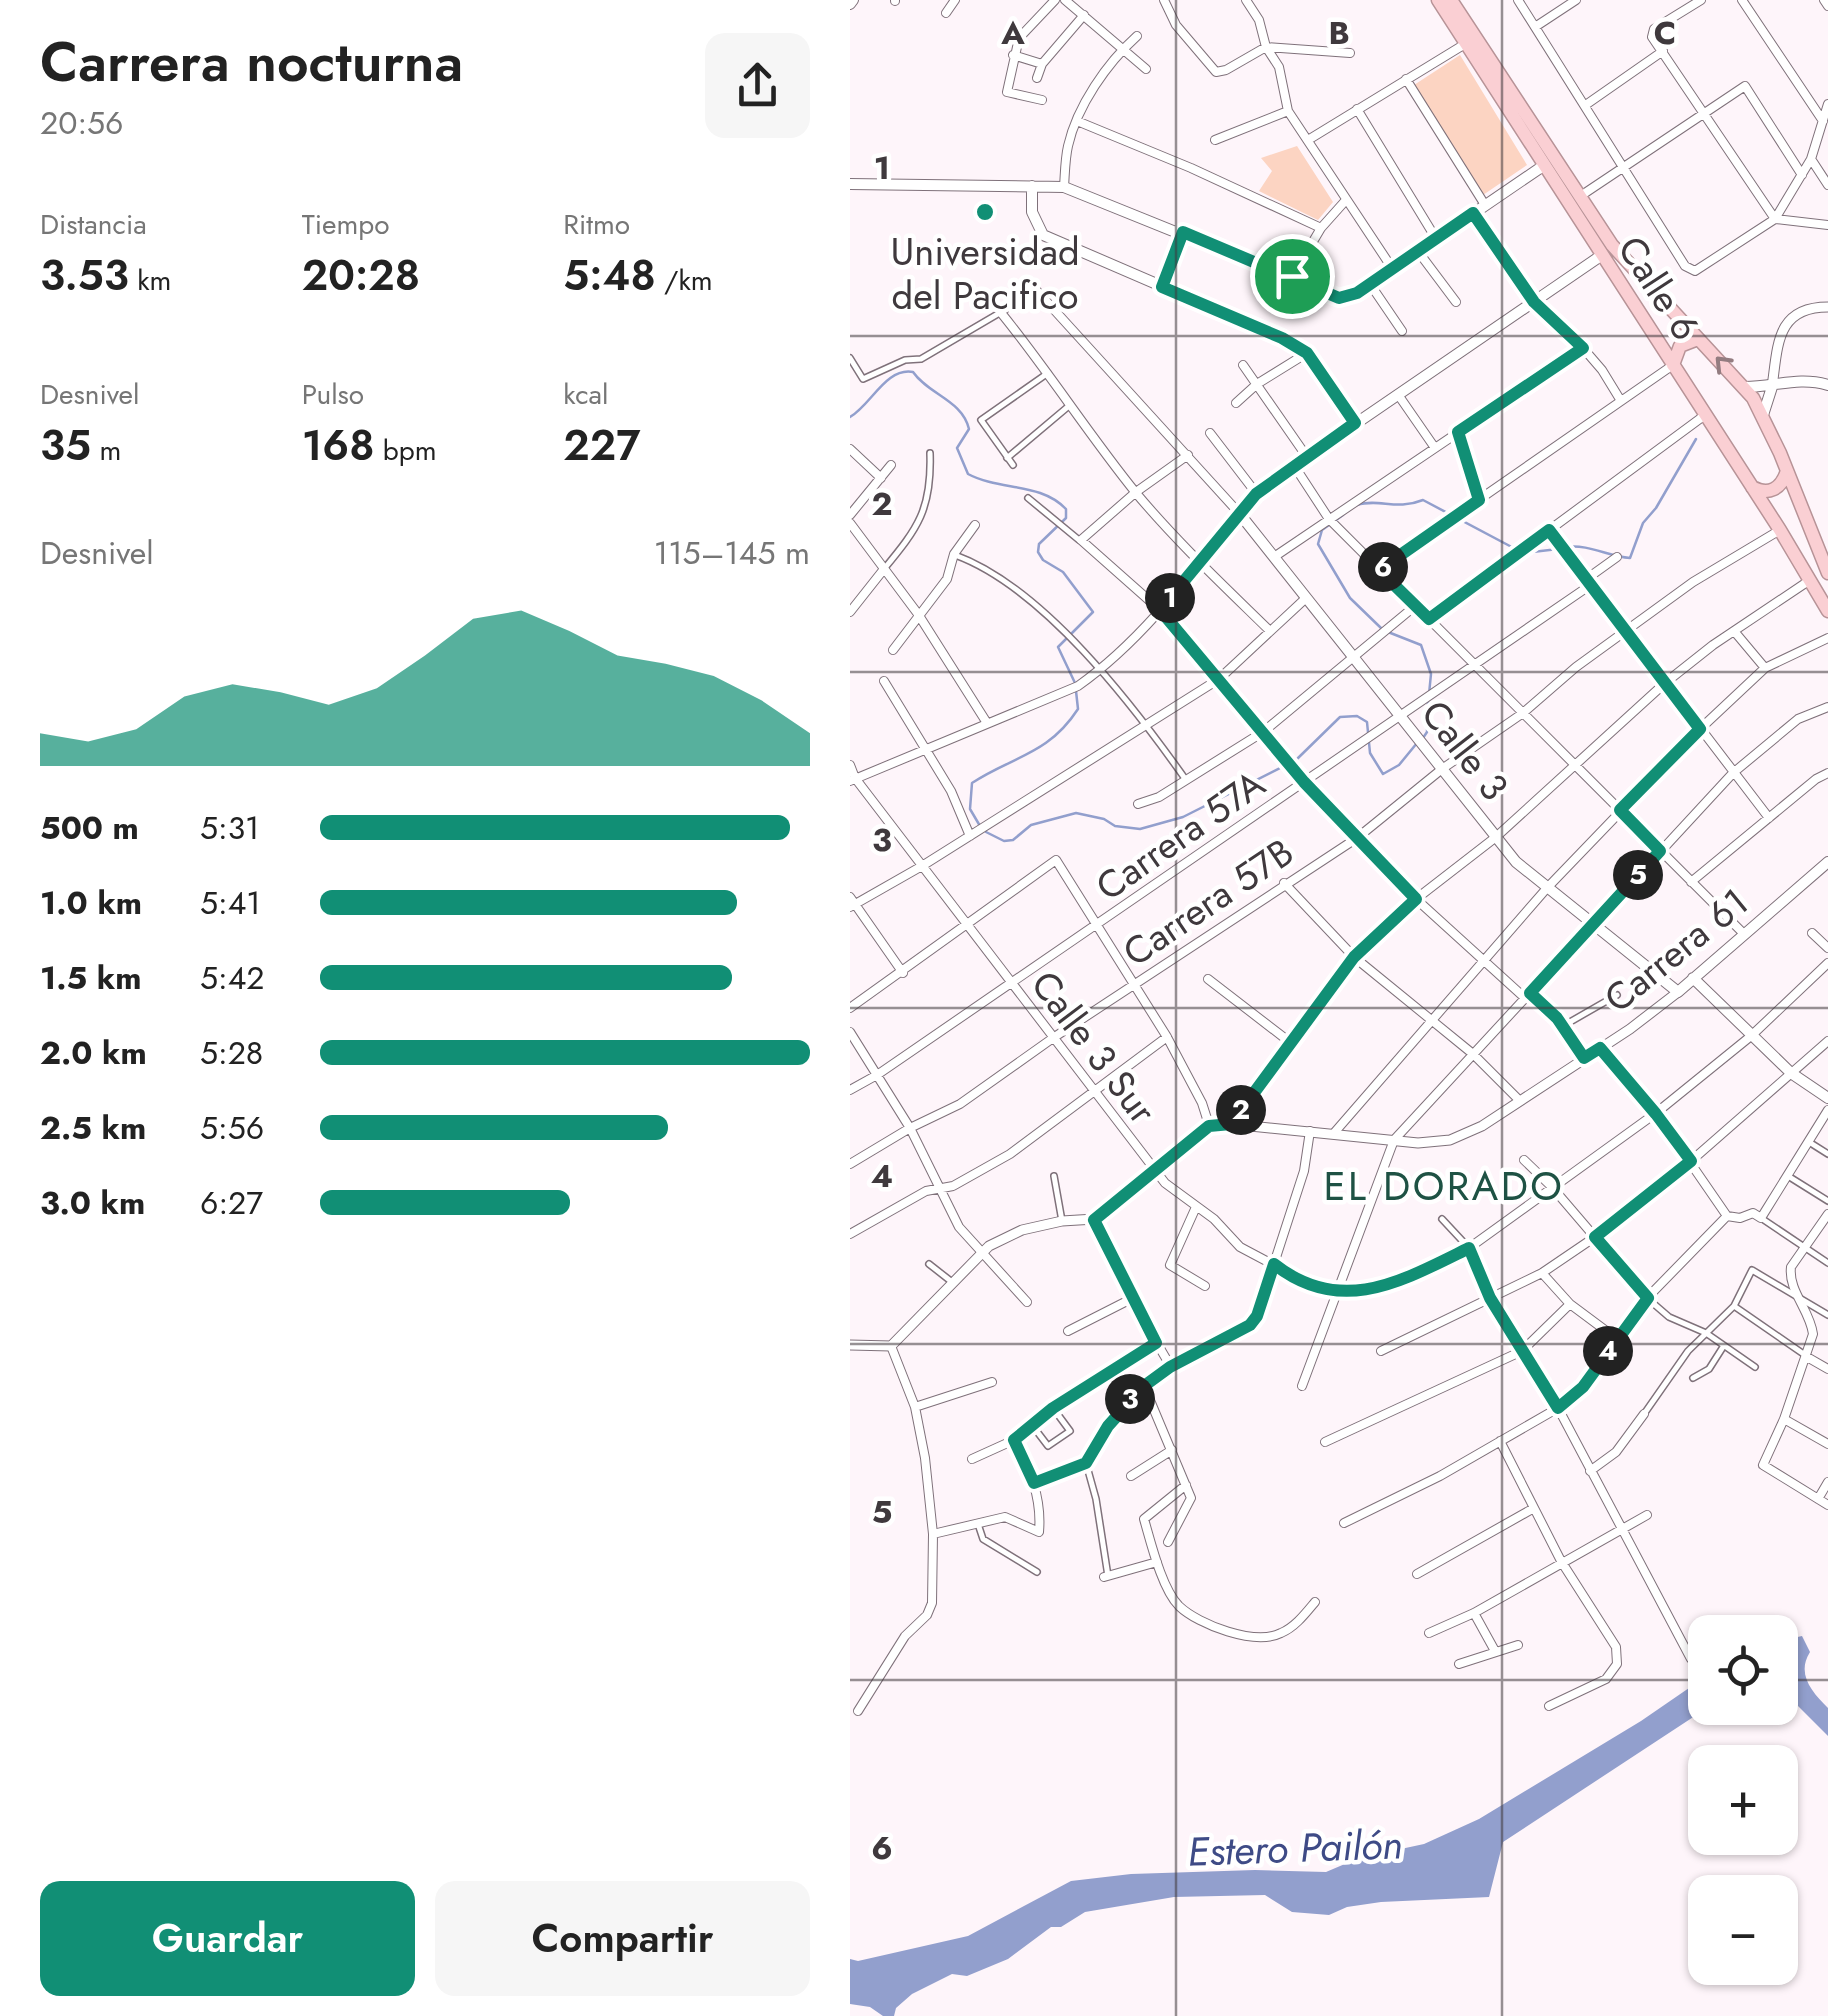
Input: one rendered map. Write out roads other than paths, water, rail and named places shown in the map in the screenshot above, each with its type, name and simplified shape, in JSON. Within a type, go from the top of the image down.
[{"type":"highway","name":"Calle 6","points":[[1438,0],[1780,530],[1828,611]]},
{"type":"highway","name":"Calle 6","points":[[1451,0],[1612,246],[1745,387],[1763,415],[1828,574]]},
{"type":"highway","points":[[1673,365],[1680,346],[1698,339]]},
{"type":"highway","points":[[1750,486],[1761,492],[1773,491],[1783,483],[1787,471]]},
{"type":"main road","points":[[850,184],[1064,186],[1339,298],[1357,293],[1543,166]]},
{"type":"main road","points":[[1032,186],[1032,212],[1043,235],[1282,338],[1307,353],[1355,423]]},
{"type":"main road","points":[[1239,513],[1256,494],[1307,457],[1602,255]]},
{"type":"main road","points":[[1745,387],[1772,387],[1790,380],[1814,380],[1828,385]]},
{"type":"main road","points":[[1763,415],[1772,387]]},
{"type":"main road","name":"Calle 3","points":[[1239,513],[1516,862],[1678,992]]},
{"type":"main road","name":"Carrera 61","points":[[1678,992],[1828,862]]},
{"type":"main road","points":[[1693,978],[1790,1074],[1828,1098]]},
{"type":"street","points":[[946,13],[955,0]]},
{"type":"street","points":[[1042,100],[1007,92],[1018,38],[1055,0]]},
{"type":"street","points":[[1065,0],[1146,69]]},
{"type":"street","points":[[1164,0],[1176,25],[1216,72],[1266,47],[1350,52]]},
{"type":"street","points":[[1246,0],[1260,20],[1266,47],[1279,67],[1288,111],[1392,268]]},
{"type":"street","points":[[1518,0],[1685,266],[1695,270],[1775,219],[1811,159],[1828,104]]},
{"type":"street","points":[[1536,27],[1576,0]]},
{"type":"street","points":[[1701,0],[1654,29],[1652,36],[1775,219]]},
{"type":"street","points":[[1742,0],[1824,121]]},
{"type":"street","points":[[1037,78],[1042,64],[1084,14]]},
{"type":"street","points":[[1064,186],[1068,146],[1078,121],[1109,66],[1137,36]]},
{"type":"street","points":[[1308,140],[1465,44]]},
{"type":"street","points":[[1586,104],[1663,51]]},
{"type":"street","points":[[1013,55],[1042,64]]},
{"type":"street","points":[[1406,79],[1485,205]]},
{"type":"street","points":[[1579,196],[1741,86],[1749,88],[1802,175]]},
{"type":"street","points":[[1357,109],[1435,237]]},
{"type":"street","points":[[1214,140],[1288,111]]},
{"type":"street","points":[[1078,121],[1321,228]]},
{"type":"street","points":[[1811,159],[1828,185]]},
{"type":"street","points":[[1292,276],[1321,228],[1346,200]]},
{"type":"street","points":[[1473,213],[1534,302],[1583,348],[1622,401]]},
{"type":"street","points":[[1775,219],[1828,225]]},
{"type":"street","points":[[1162,287],[1183,232]]},
{"type":"street","points":[[1417,250],[1456,302]]},
{"type":"street","points":[[1370,284],[1402,330]]},
{"type":"street","points":[[850,358],[863,379],[905,360],[921,359],[1037,292],[1239,513],[1160,610],[1102,669],[1078,686],[853,779]]},
{"type":"street","points":[[1772,387],[1778,345],[1791,317],[1806,307],[1828,307]]},
{"type":"street","points":[[1002,314],[1136,492],[1270,631]]},
{"type":"street","points":[[1274,557],[1583,348]]},
{"type":"street","points":[[1236,402],[1307,353]]},
{"type":"street","points":[[1243,365],[1307,457]]},
{"type":"street","points":[[1379,570],[1673,365]]},
{"type":"street","points":[[1013,465],[981,420],[1049,372]]},
{"type":"street","points":[[1398,396],[1435,448]]},
{"type":"street","points":[[1007,458],[1072,403]]},
{"type":"street","points":[[1429,619],[1704,415]]},
{"type":"street","points":[[1458,432],[1479,500]]},
{"type":"street","points":[[1210,433],[1256,494]]},
{"type":"street","points":[[850,449],[880,478]]},
{"type":"street","points":[[850,612],[912,536],[932,490],[930,454]]},
{"type":"street","points":[[1081,540],[1136,492],[1188,455]]},
{"type":"street","points":[[850,515],[891,465]]},
{"type":"street","points":[[1295,467],[1329,520],[1744,934]]},
{"type":"street","points":[[1028,498],[1160,610],[1304,782],[1482,962],[1562,1026],[1584,1058]]},
{"type":"street","points":[[850,523],[918,614],[987,723]]},
{"type":"street","points":[[893,650],[946,579],[954,554],[975,525]]},
{"type":"street","points":[[1549,530],[1769,818]]},
{"type":"street","name":"Carrera 57B","points":[[850,1164],[960,1104],[1052,1038],[1357,838],[1442,769],[1523,713],[1576,667],[1693,582],[1780,530]]},
{"type":"street","points":[[954,554],[980,564],[1034,606],[1102,669],[1186,780]]},
{"type":"street","name":"Carrera 57A","points":[[850,1090],[877,1076],[1475,666],[1617,557]]},
{"type":"street","points":[[1231,1124],[1354,957],[1416,899],[1496,837],[1665,683],[1810,580]]},
{"type":"street","points":[[903,973],[851,903],[922,866],[1148,726],[1219,678],[1306,598]]},
{"type":"street","points":[[1138,804],[1186,780],[1263,732],[1415,606]]},
{"type":"street","points":[[1734,631],[1765,668]]},
{"type":"street","points":[[1334,1133],[1547,888],[1700,729],[1765,668],[1828,638]]},
{"type":"street","points":[[884,681],[950,791],[970,836]]},
{"type":"street","points":[[1302,1386],[1394,1140],[1733,773],[1798,719],[1828,708]]},
{"type":"street","name":"Calle 3 Sur","points":[[850,765],[853,779],[1153,1170],[1172,1190],[1214,1219],[1240,1248],[1274,1264],[1293,1280],[1336,1292]]},
{"type":"street","points":[[1691,882],[1828,773]]},
{"type":"street","points":[[850,1008],[1056,860],[1167,1037],[1202,1103],[1209,1126],[1094,1220],[1022,1230],[989,1246],[891,1346],[850,1345]]},
{"type":"street","points":[[1284,884],[1354,957],[1474,1054],[1518,1100]]},
{"type":"street","points":[[1812,933],[1828,948]]},
{"type":"street","points":[[1336,1292],[1373,1290],[1469,1248],[1656,1114],[1751,1036],[1828,963]]},
{"type":"street","points":[[1208,979],[1241,1008],[1291,1042]]},
{"type":"street","name":"Carrera 61","points":[[1209,1126],[1231,1124],[1418,1143],[1450,1140],[1482,1126],[1678,992]]},
{"type":"street","points":[[1562,1026],[1617,995]]},
{"type":"street","points":[[850,1032],[910,1128],[959,1227],[1027,1302]]},
{"type":"street","points":[[850,1234],[926,1191],[953,1186],[1010,1154],[1167,1037]]},
{"type":"street","points":[[1381,1351],[1542,1273],[1595,1237],[1691,1161],[1828,1041]]},
{"type":"street","points":[[1600,1048],[1656,1114],[1727,1216],[1740,1218],[1754,1213],[1828,1263]]},
{"type":"street","points":[[1761,1218],[1828,1110]]},
{"type":"street","points":[[1034,1483],[1086,1463],[1108,1426],[1144,1386],[1170,1367],[1250,1325],[1257,1316],[1304,1171],[1310,1131]]},
{"type":"street","points":[[1810,1142],[1828,1154]]},
{"type":"street","points":[[1524,1160],[1669,1317],[1706,1333],[1755,1367]]},
{"type":"street","points":[[1054,1176],[1062,1222]]},
{"type":"street","points":[[1788,1176],[1828,1201]]},
{"type":"street","points":[[1196,1207],[1170,1265],[1205,1286]]},
{"type":"street","points":[[1828,1214],[1791,1266],[1796,1294],[1813,1334],[1808,1357],[1762,1466],[1828,1504]]},
{"type":"street","points":[[1344,1523],[1440,1476],[1558,1408],[1583,1387],[1648,1298],[1727,1216]]},
{"type":"street","points":[[1442,1219],[1469,1248],[1490,1298],[1558,1408],[1688,1653]]},
{"type":"street","points":[[1094,1220],[1131,1299],[1170,1367]]},
{"type":"street","points":[[929,1264],[952,1282]]},
{"type":"street","points":[[1590,1471],[1616,1452],[1688,1351],[1734,1306],[1752,1270],[1828,1315]]},
{"type":"street","points":[[1542,1273],[1570,1304],[1616,1339]]},
{"type":"street","points":[[1068,1331],[1131,1299]]},
{"type":"street","points":[[1325,1442],[1522,1351],[1570,1304]]},
{"type":"street","points":[[1734,1306],[1828,1369]]},
{"type":"street","points":[[972,1459],[1014,1440],[1053,1408],[1156,1343]]},
{"type":"street","points":[[858,1712],[905,1636],[927,1615],[932,1602],[933,1534],[926,1458],[915,1407],[891,1346]]},
{"type":"street","points":[[1693,1378],[1709,1368],[1723,1346]]},
{"type":"street","points":[[915,1407],[992,1382]]},
{"type":"street","points":[[1144,1386],[1191,1498],[1168,1542]]},
{"type":"street","points":[[1032,1425],[1048,1446],[1070,1431],[1053,1408]]},
{"type":"street","points":[[1784,1419],[1828,1444]]},
{"type":"street","points":[[933,1534],[1005,1518],[1040,1532],[1042,1506],[1014,1440]]},
{"type":"street","points":[[1500,1440],[1561,1561],[1616,1647],[1617,1664],[1606,1679],[1549,1706]]},
{"type":"street","points":[[1131,1476],[1172,1450]]},
{"type":"street","points":[[1086,1463],[1096,1499],[1106,1576],[1157,1562]]},
{"type":"street","points":[[1818,1498],[1828,1482]]},
{"type":"street","points":[[1186,1484],[1144,1519],[1157,1562],[1177,1604],[1218,1630],[1277,1636],[1316,1602]]},
{"type":"street","points":[[1417,1574],[1534,1508]]},
{"type":"street","points":[[1429,1633],[1474,1613],[1647,1515]]},
{"type":"street","points":[[978,1524],[983,1539],[1037,1572]]},
{"type":"street","points":[[1474,1613],[1495,1652]]},
{"type":"street","points":[[1459,1664],[1518,1645]]},
{"type":"water","points":[[1802,1636],[1810,1652],[1805,1675],[1828,1708],[1828,1736],[1798,1706],[1798,1637]]},
{"type":"water","points":[[1688,1689],[1688,1720],[1503,1842],[1489,1897],[1381,1902],[1347,1907],[1329,1915],[1292,1912],[1265,1895],[1174,1897],[1085,1912],[1061,1927],[1051,1927],[1008,1959],[967,1976],[952,1974],[912,1994],[896,2008],[894,2016],[850,2004],[850,1959],[858,1961],[968,1936],[1071,1881],[1131,1874],[1326,1872],[1359,1858],[1424,1844],[1479,1819]]},
{"type":"waterway","points":[[850,417],[895,375],[913,372],[965,419],[969,429],[957,448],[968,474],[1044,495],[1066,509],[1066,518],[1039,544],[1038,552],[1043,560],[1063,572],[1093,612],[1058,647],[1075,683]]},
{"type":"waterway","points":[[1566,547],[1630,558],[1643,523],[1696,439]]},
{"type":"waterway","points":[[1357,505],[1423,500],[1523,553],[1558,549]]},
{"type":"waterway","points":[[1343,515],[1322,530],[1318,544],[1350,598],[1381,628]]},
{"type":"waterway","points":[[1388,632],[1421,645],[1431,674],[1429,694]]},
{"type":"waterway","points":[[980,826],[970,809],[972,783],[1055,736],[1078,709],[1076,691]]},
{"type":"waterway","points":[[1423,738],[1427,732],[1428,702]]},
{"type":"waterway","points":[[986,832],[1004,841],[1013,840],[1031,825],[1076,813],[1104,819],[1115,826],[1140,829],[1183,817],[1296,760],[1340,717],[1357,716],[1367,722],[1370,753],[1383,774],[1399,765],[1417,743]]},
{"type":"place","name":"Universidad del Pacifico","points":[[985,212]]},
{"type":"district","name":"EL DORADO","points":[[1444,1186]]},
{"type":"water label","name":"Estero Pailón","points":[[1295,1848]]}]
